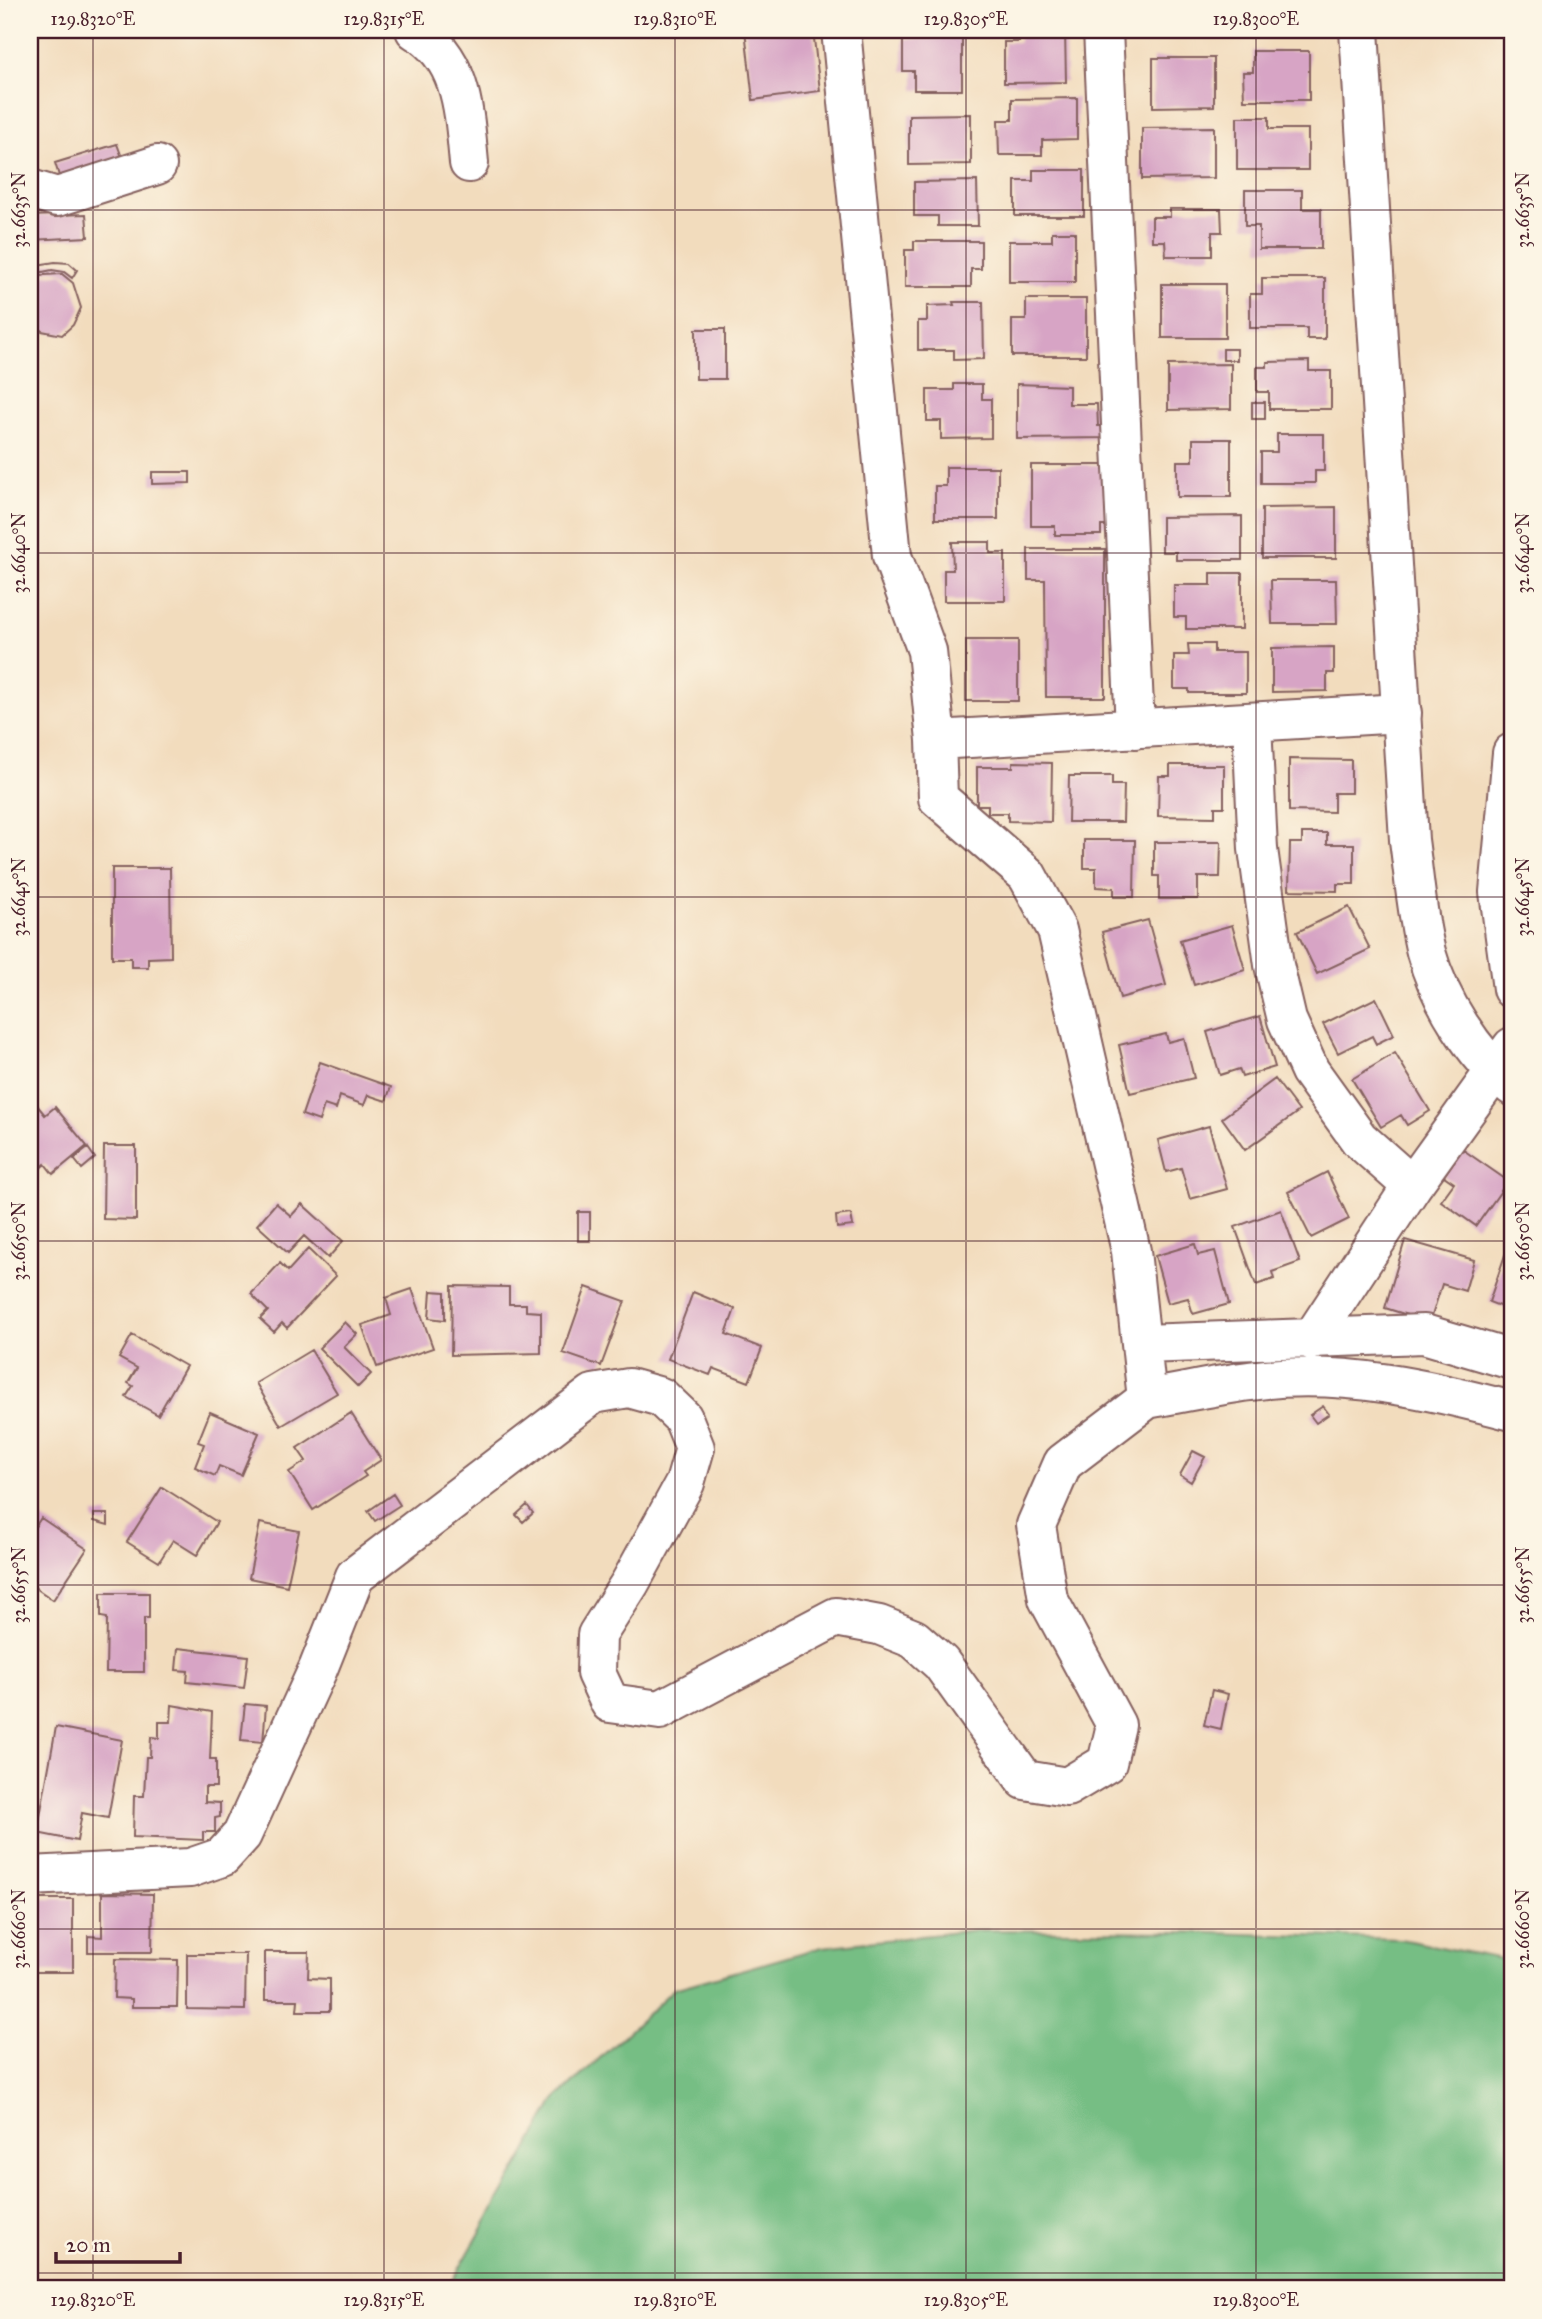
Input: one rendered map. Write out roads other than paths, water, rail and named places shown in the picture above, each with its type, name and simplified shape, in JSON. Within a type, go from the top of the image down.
[{"type":"street","points":[[415,30],[430,39],[455,73],[464,108],[469,163]]},
{"type":"street","points":[[841,30],[892,556],[927,651],[936,740],[938,798],[1027,875],[1057,930],[1131,1251],[1147,1399]]},
{"type":"street","points":[[1103,30],[1135,729]]},
{"type":"street","points":[[1311,1340],[1412,1185],[1507,1069],[1451,1010],[1426,952],[1409,840],[1359,30]]},
{"type":"street","points":[[30,188],[57,197],[157,165]]},
{"type":"street","points":[[936,740],[1402,713]]},
{"type":"street","points":[[1252,723],[1258,849],[1274,965],[1287,1020],[1310,1071],[1359,1139],[1412,1185]]},
{"type":"street","points":[[1512,752],[1506,892],[1512,989]]},
{"type":"street","points":[[1143,1344],[1424,1334],[1512,1360]]},
{"type":"street","points":[[30,1876],[190,1868],[222,1857],[242,1835],[317,1669],[355,1576],[593,1394],[629,1388],[661,1397],[683,1418],[695,1448],[685,1483],[631,1583],[597,1635],[596,1673],[610,1703],[660,1710],[836,1617],[879,1625],[914,1639],[941,1664],[1026,1780],[1067,1787],[1107,1763],[1116,1725],[1048,1599],[1036,1525],[1063,1463],[1147,1399],[1259,1380],[1346,1377],[1441,1392],[1512,1410]]}]
